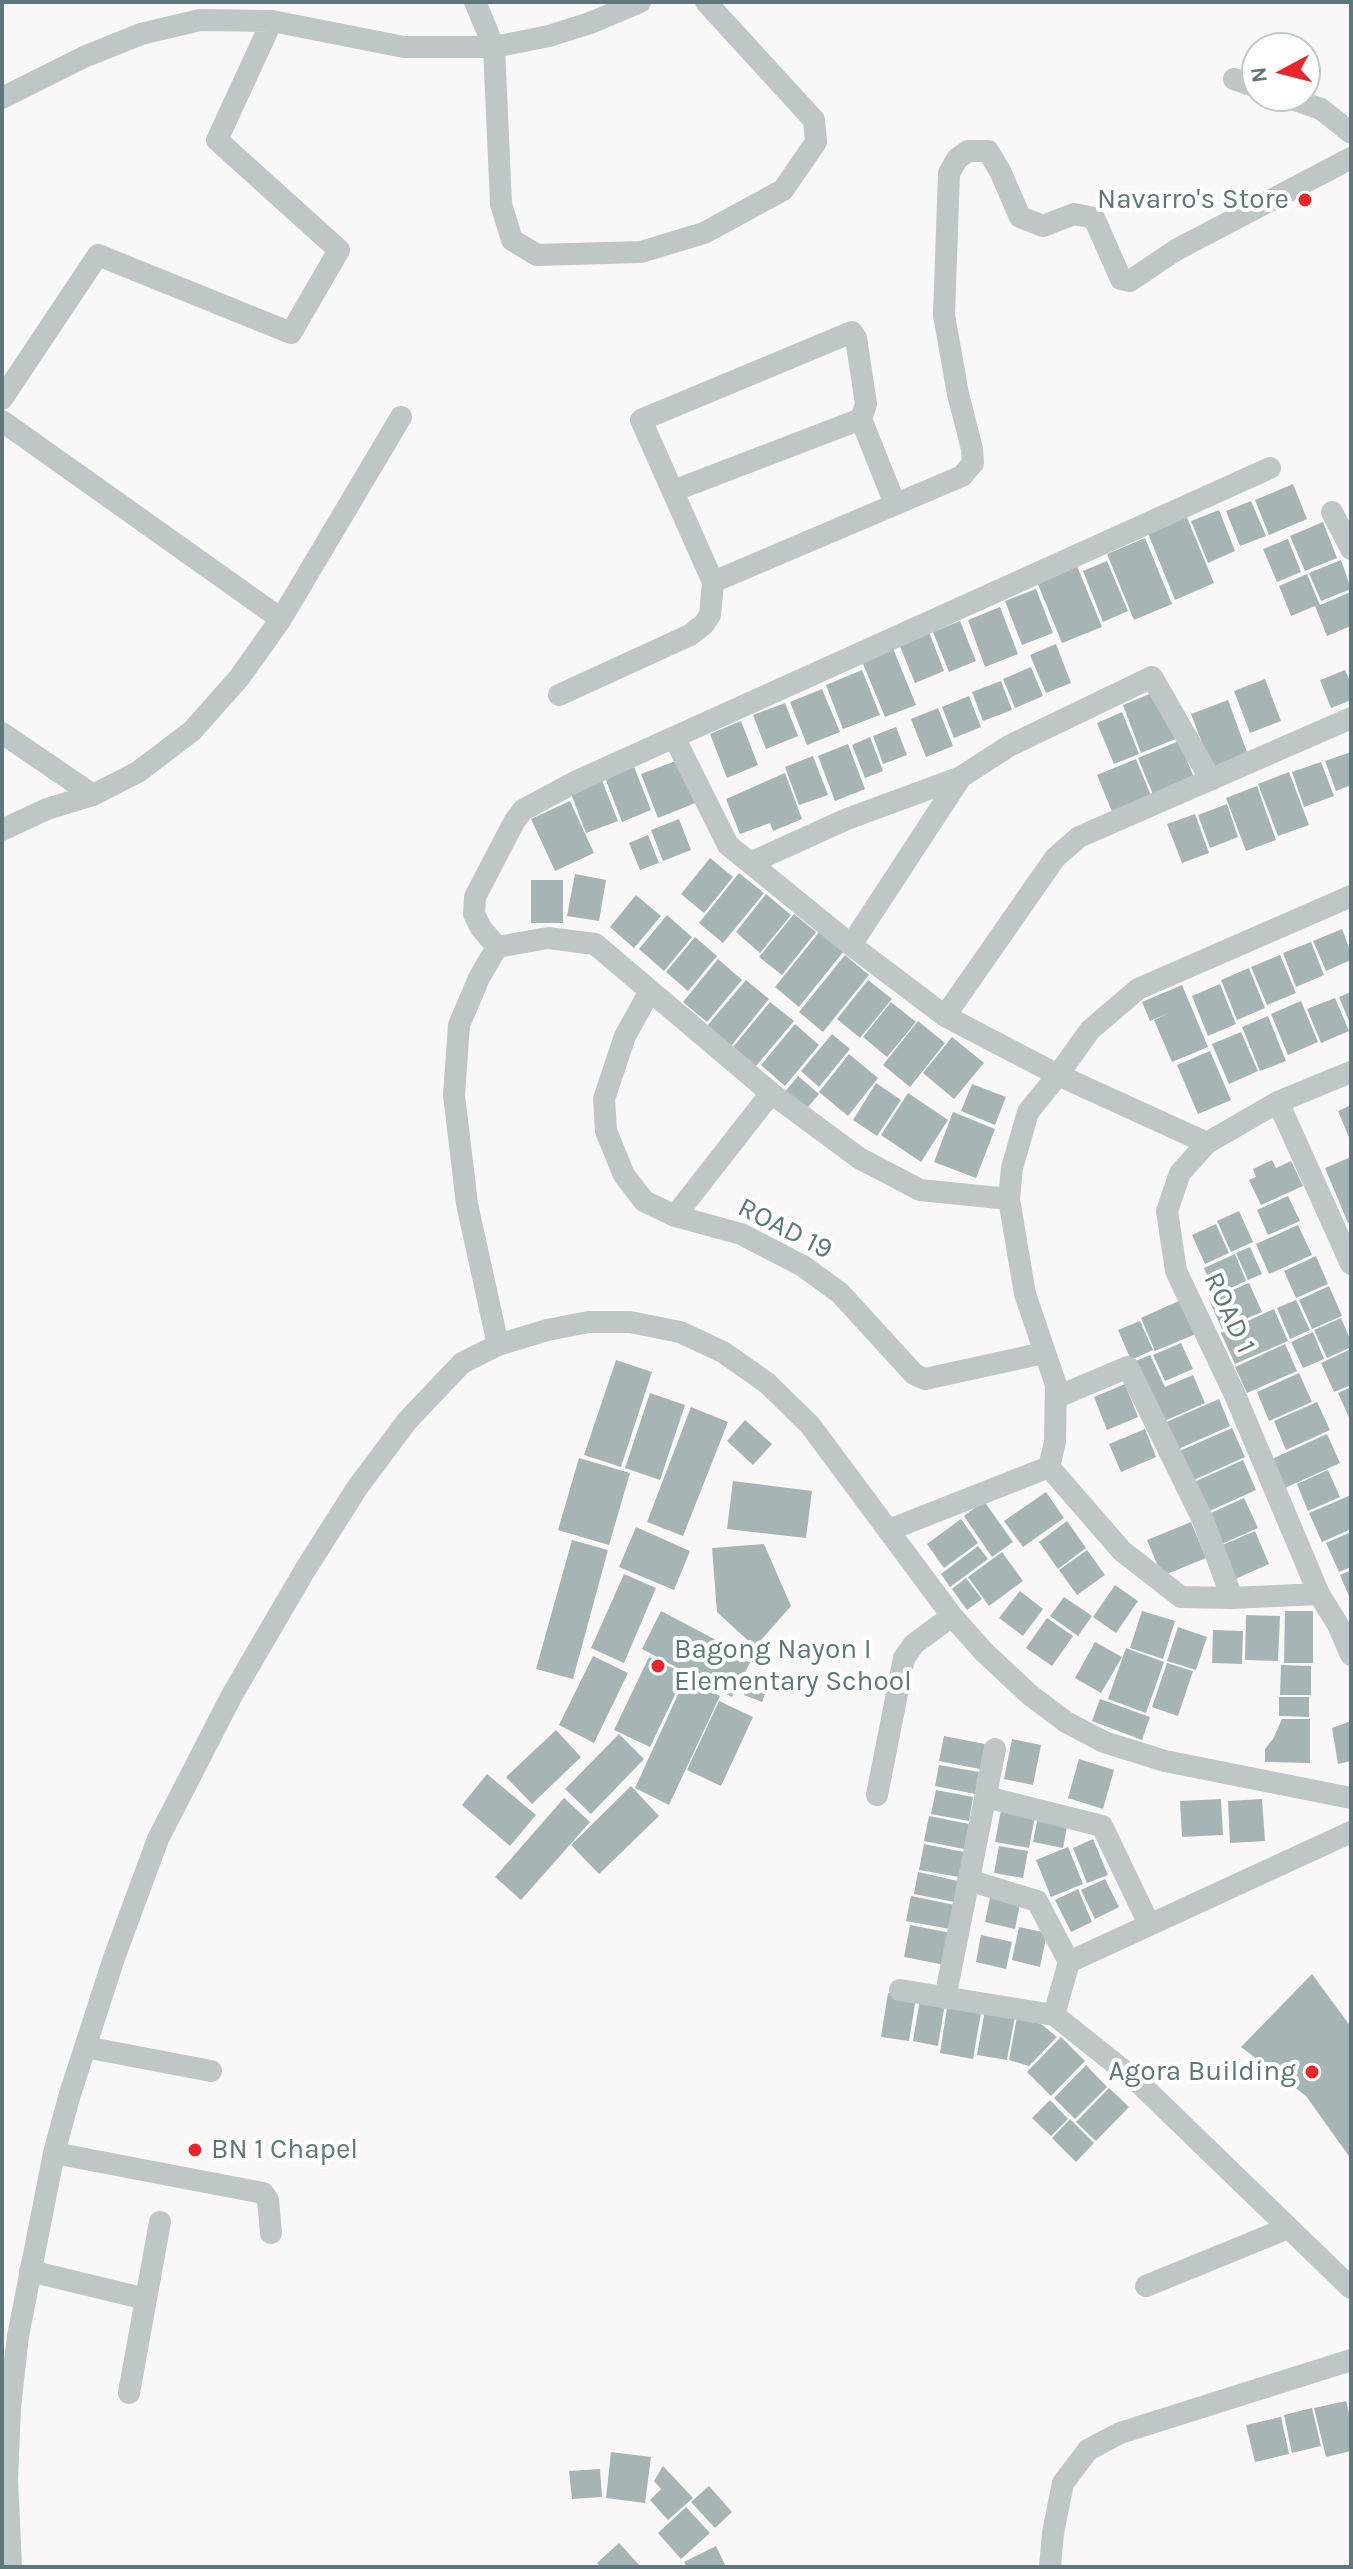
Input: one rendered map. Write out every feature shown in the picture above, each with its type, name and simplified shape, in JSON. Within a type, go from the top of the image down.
[{"type":"street","points":[[475,2],[494,47],[501,204],[512,240],[537,255],[641,252],[704,233],[783,190],[816,142],[814,120],[706,2]]},
{"type":"street","points":[[2,98],[84,57],[141,34],[200,20],[272,21],[404,47],[494,47],[576,27],[640,2]]},
{"type":"street","points":[[2,399],[98,255],[291,333],[339,250],[217,140],[272,21]]},
{"type":"street","points":[[1234,79],[1241,81]]},
{"type":"street","points":[[1321,109],[1351,133]]},
{"type":"street","points":[[713,582],[962,476],[973,463],[944,315],[949,173],[957,159],[968,151],[988,151],[1020,217],[1043,226],[1074,214],[1094,218],[1121,279],[1130,281],[1176,250],[1351,158]]},
{"type":"street","points":[[559,695],[690,635],[710,615],[713,582],[641,420],[852,332],[856,338],[866,404],[861,419],[895,504]]},
{"type":"street","points":[[2,830],[47,809],[93,795],[138,772],[192,731],[239,678],[281,619],[401,417]]},
{"type":"street","points":[[673,491],[861,419]]},
{"type":"street","points":[[2,421],[281,619]]},
{"type":"street","points":[[497,947],[474,914],[475,897],[523,810],[577,781],[1270,468]]},
{"type":"street","points":[[1332,512],[1351,549]]},
{"type":"street","points":[[750,863],[847,819],[961,777],[1009,746],[1152,677],[1211,780]]},
{"type":"street","points":[[945,1016],[1055,858],[1079,837],[1351,718]]},
{"type":"street","points":[[2,733],[93,795]]},
{"type":"street","points":[[674,737],[728,845],[851,945],[945,1016],[1058,1075],[1207,1143]]},
{"type":"street","points":[[851,945],[961,777]]},
{"type":"street","points":[[1049,1467],[1055,1442],[1056,1385],[1025,1294],[1009,1199],[1012,1168],[1028,1112],[1090,1030],[1138,989],[1351,896]]},
{"type":"street","points":[[498,1345],[467,1204],[454,1095],[459,1025],[479,978],[497,947],[548,938],[595,944],[771,1093],[859,1158],[920,1190],[1009,1199]]},
{"type":"street","name":"ROAD 19","points":[[650,991],[625,1036],[604,1099],[606,1131],[624,1175],[644,1201],[675,1216],[741,1234],[803,1266],[840,1293],[914,1374],[925,1379],[1044,1353]]},
{"type":"street","name":"ROAD 1","points":[[1351,1072],[1278,1102],[1207,1143],[1180,1173],[1167,1211],[1176,1271],[1235,1395],[1319,1594],[1344,1622],[1351,1655]]},
{"type":"street","points":[[675,1216],[771,1093]]},
{"type":"street","points":[[1278,1102],[1346,1241],[1351,1264]]},
{"type":"street","points":[[11,2567],[7,2479],[10,2407],[18,2336],[30,2271],[54,2153],[85,2047],[158,1839],[232,1695],[357,1488],[407,1421],[462,1363],[498,1345],[547,1330],[589,1322],[630,1322],[680,1332],[723,1352],[767,1383],[810,1425],[952,1616],[984,1652],[1030,1695],[1066,1722],[1104,1742],[1165,1761],[1351,1798]]},
{"type":"street","points":[[1057,1397],[1128,1367],[1203,1520],[1232,1598]]},
{"type":"street","points":[[889,1530],[1049,1467]]},
{"type":"street","points":[[1049,1467],[1122,1551],[1181,1597],[1319,1594]]},
{"type":"street","points":[[877,1795],[904,1658],[914,1644],[952,1616]]},
{"type":"street","points":[[945,1998],[995,1749]]},
{"type":"street","points":[[986,1797],[1102,1826],[1149,1924]]},
{"type":"street","points":[[1069,1962],[1351,1832]]},
{"type":"street","points":[[968,1880],[1037,1901],[1069,1962],[1054,2015]]},
{"type":"street","points":[[900,1990],[1054,2015],[1137,2081],[1351,2288]]},
{"type":"street","points":[[85,2047],[211,2071]]},
{"type":"street","points":[[54,2153],[263,2193],[268,2200],[271,2233]]},
{"type":"street","points":[[129,2393],[160,2222]]},
{"type":"street","points":[[1146,2286],[1288,2228]]},
{"type":"street","points":[[30,2271],[146,2299]]},
{"type":"street","points":[[1050,2567],[1063,2483],[1088,2450],[1120,2433],[1351,2360]]},
{"type":"building","points":[[1293,484],[1307,519],[1269,535],[1255,500]]},
{"type":"building","points":[[1251,501],[1266,536],[1240,546],[1226,511]]},
{"type":"building","points":[[1219,510],[1235,551],[1208,563],[1191,521]]},
{"type":"building","points":[[1186,515],[1214,583],[1175,600],[1147,531]]},
{"type":"building","points":[[1323,522],[1337,558],[1305,571],[1290,536]]},
{"type":"building","points":[[1145,538],[1172,604],[1134,620],[1107,554]]},
{"type":"building","points":[[1288,539],[1301,572],[1277,582],[1263,549]]},
{"type":"building","points":[[1341,560],[1351,589],[1321,601],[1309,573]]},
{"type":"building","points":[[1107,561],[1128,611],[1103,622],[1083,571]]},
{"type":"building","points":[[1077,566],[1102,627],[1062,643],[1037,582]]},
{"type":"building","points":[[1307,574],[1320,605],[1351,592],[1351,626],[1327,636],[1315,606],[1291,616],[1279,586]]},
{"type":"building","points":[[1036,589],[1053,633],[1022,645],[1005,601]]},
{"type":"building","points":[[1000,607],[1018,654],[985,667],[968,620]]},
{"type":"building","points":[[960,621],[976,661],[949,672],[933,632]]},
{"type":"building","points":[[929,632],[944,671],[915,683],[899,644]]},
{"type":"building","points":[[1056,644],[1071,683],[1046,693],[1030,655]]},
{"type":"building","points":[[892,646],[916,705],[885,717],[861,659]]},
{"type":"building","points":[[1031,667],[1043,696],[1015,708],[1003,679]]},
{"type":"building","points":[[862,670],[880,715],[843,729],[826,685]]},
{"type":"building","points":[[1345,670],[1351,683],[1351,700],[1331,708],[1320,680]]},
{"type":"building","points":[[1265,679],[1281,721],[1250,733],[1234,691]]},
{"type":"building","points":[[1001,681],[1012,710],[983,721],[972,692]]},
{"type":"building","points":[[822,689],[840,732],[807,745],[790,702]]},
{"type":"building","points":[[1159,690],[1178,738],[1141,753],[1123,705]]},
{"type":"building","points":[[969,696],[981,727],[954,738],[942,707]]},
{"type":"building","points":[[1228,700],[1248,755],[1212,769],[1191,714]]},
{"type":"building","points":[[785,703],[798,736],[766,749],[753,715]]},
{"type":"building","points":[[938,708],[953,746],[926,757],[911,719]]},
{"type":"building","points":[[1122,712],[1139,754],[1114,764],[1097,723]]},
{"type":"building","points":[[741,721],[758,765],[727,778],[710,734]]},
{"type":"building","points":[[896,727],[907,755],[883,764],[873,736]]},
{"type":"building","points":[[870,737],[883,771],[865,778],[852,745]]},
{"type":"building","points":[[1179,741],[1195,780],[1154,797],[1138,758]]},
{"type":"building","points":[[848,744],[865,789],[835,801],[818,756]]},
{"type":"building","points":[[1351,752],[1351,785],[1336,791],[1325,761]]},
{"type":"building","points":[[813,756],[828,795],[799,805],[785,767]]},
{"type":"building","points":[[681,759],[698,802],[658,818],[641,774]]},
{"type":"building","points":[[1136,759],[1152,798],[1113,814],[1097,775]]},
{"type":"building","points":[[1321,762],[1334,796],[1304,807],[1292,772]]},
{"type":"building","points":[[633,764],[651,810],[622,822],[604,775]]},
{"type":"building","points":[[1289,772],[1309,825],[1278,836],[1258,784]]},
{"type":"building","points":[[785,773],[802,819],[773,831],[770,823],[740,834],[726,799]]},
{"type":"building","points":[[601,778],[618,821],[586,833],[570,791]]},
{"type":"building","points":[[1257,786],[1276,840],[1246,851],[1226,798]]},
{"type":"building","points":[[570,801],[594,853],[555,871],[531,819]]},
{"type":"building","points":[[1227,804],[1238,837],[1210,848],[1198,815]]},
{"type":"building","points":[[1195,814],[1209,853],[1182,863],[1167,824]]},
{"type":"building","points":[[679,819],[691,850],[663,861],[651,830]]},
{"type":"building","points":[[648,835],[659,863],[640,870],[629,843]]},
{"type":"building","points":[[710,858],[733,877],[704,913],[681,894]]},
{"type":"building","points":[[739,873],[764,893],[723,943],[699,923]]},
{"type":"building","points":[[575,874],[606,880],[599,921],[567,916]]},
{"type":"building","points":[[531,880],[563,880],[563,923],[531,923]]},
{"type":"building","points":[[766,894],[791,915],[760,953],[736,932]]},
{"type":"building","points":[[636,895],[661,916],[634,948],[610,927]]},
{"type":"building","points":[[794,914],[816,932],[782,975],[759,957]]},
{"type":"building","points":[[667,915],[692,937],[664,971],[639,949]]},
{"type":"building","points":[[1342,929],[1351,960],[1326,971],[1313,941]]},
{"type":"building","points":[[820,931],[844,951],[799,1007],[775,987]]},
{"type":"building","points":[[695,937],[717,956],[688,991],[666,972]]},
{"type":"building","points":[[1311,942],[1324,975],[1296,987],[1283,953]]},
{"type":"building","points":[[845,955],[869,975],[823,1032],[799,1012]]},
{"type":"building","points":[[1280,955],[1296,993],[1267,1005],[1251,967]]},
{"type":"building","points":[[718,959],[742,980],[707,1022],[683,1002]]},
{"type":"building","points":[[1249,968],[1265,1008],[1237,1020],[1221,980]]},
{"type":"building","points":[[746,980],[769,999],[731,1046],[707,1026]]},
{"type":"building","points":[[868,980],[892,999],[860,1038],[837,1019]]},
{"type":"building","points":[[1220,984],[1236,1024],[1208,1036],[1192,996]]},
{"type":"building","points":[[1182,985],[1208,1047],[1172,1062],[1154,1020],[1169,1013],[1150,1021],[1142,1002]]},
{"type":"building","points":[[1351,992],[1351,1026],[1339,997]]},
{"type":"building","points":[[1335,998],[1349,1031],[1321,1043],[1307,1009]]},
{"type":"building","points":[[1301,1001],[1318,1042],[1288,1055],[1271,1014]]},
{"type":"building","points":[[770,1002],[794,1021],[756,1066],[733,1047]]},
{"type":"building","points":[[891,1002],[916,1022],[887,1057],[863,1037]]},
{"type":"building","points":[[1268,1016],[1286,1061],[1260,1071],[1242,1027]]},
{"type":"building","points":[[918,1021],[945,1043],[910,1087],[883,1065]]},
{"type":"building","points":[[795,1024],[819,1045],[785,1086],[761,1065]]},
{"type":"building","points":[[1241,1032],[1258,1071],[1229,1084],[1212,1044]]},
{"type":"building","points":[[832,1034],[850,1049],[819,1087],[801,1071]]},
{"type":"building","points":[[952,1037],[984,1063],[954,1099],[923,1073]]},
{"type":"building","points":[[1210,1051],[1231,1100],[1198,1114],[1177,1065]]},
{"type":"building","points":[[849,1054],[878,1078],[848,1116],[819,1092]]},
{"type":"building","points":[[798,1076],[819,1094],[804,1112],[783,1094]]},
{"type":"building","points":[[876,1083],[901,1100],[877,1136],[853,1120]]},
{"type":"building","points":[[972,1084],[1006,1097],[995,1125],[961,1111]]},
{"type":"building","points":[[908,1093],[948,1120],[921,1162],[881,1135]]},
{"type":"building","points":[[1351,1105],[1351,1142],[1338,1111]]},
{"type":"building","points":[[953,1112],[995,1129],[976,1178],[934,1162]]},
{"type":"building","points":[[1351,1157],[1351,1221],[1348,1223],[1325,1168]]},
{"type":"building","points":[[1272,1160],[1276,1168],[1291,1161],[1303,1186],[1261,1205],[1249,1180],[1256,1177],[1253,1169]]},
{"type":"building","points":[[1288,1196],[1300,1221],[1268,1235],[1257,1210]]},
{"type":"building","points":[[1239,1211],[1253,1242],[1231,1252],[1217,1221]]},
{"type":"building","points":[[1216,1224],[1229,1253],[1205,1264],[1192,1235]]},
{"type":"building","points":[[1298,1225],[1312,1255],[1269,1274],[1256,1244]]},
{"type":"building","points":[[1250,1247],[1262,1274],[1248,1280],[1236,1253]]},
{"type":"building","points":[[1235,1254],[1246,1281],[1215,1295],[1204,1268]]},
{"type":"building","points":[[1316,1256],[1328,1284],[1296,1298],[1284,1271]]},
{"type":"building","points":[[1249,1283],[1262,1312],[1222,1329],[1209,1300]]},
{"type":"building","points":[[1329,1286],[1342,1316],[1312,1329],[1299,1300]]},
{"type":"building","points":[[1181,1300],[1196,1334],[1155,1351],[1141,1318]]},
{"type":"building","points":[[1296,1300],[1310,1330],[1290,1339],[1277,1308]]},
{"type":"building","points":[[1274,1309],[1288,1341],[1235,1364],[1221,1333]]},
{"type":"building","points":[[1341,1318],[1351,1347],[1327,1358],[1314,1330]]},
{"type":"building","points":[[1140,1321],[1153,1350],[1131,1360],[1118,1330]]},
{"type":"building","points":[[1313,1332],[1324,1359],[1303,1368],[1291,1342]]},
{"type":"building","points":[[1181,1343],[1193,1369],[1165,1381],[1153,1355]]},
{"type":"building","points":[[1285,1344],[1297,1371],[1247,1393],[1235,1367]]},
{"type":"building","points":[[1351,1349],[1351,1385],[1334,1392],[1321,1363]]},
{"type":"building","points":[[1150,1355],[1165,1387],[1193,1375],[1205,1403],[1160,1423],[1131,1363]]},
{"type":"building","points":[[616,1360],[652,1372],[621,1467],[584,1455]]},
{"type":"building","points":[[1299,1373],[1312,1402],[1269,1421],[1257,1392]]},
{"type":"building","points":[[1125,1384],[1138,1417],[1107,1430],[1094,1397]]},
{"type":"building","points":[[1351,1387],[1351,1422],[1338,1393]]},
{"type":"building","points":[[650,1393],[685,1405],[660,1480],[625,1468]]},
{"type":"building","points":[[1219,1399],[1230,1426],[1174,1451],[1162,1424]]},
{"type":"building","points":[[1317,1402],[1330,1430],[1286,1450],[1274,1421]]},
{"type":"building","points":[[691,1407],[728,1422],[683,1536],[647,1522]]},
{"type":"building","points":[[745,1420],[772,1444],[753,1465],[727,1441]]},
{"type":"building","points":[[1232,1428],[1245,1457],[1187,1483],[1175,1453]]},
{"type":"building","points":[[1145,1429],[1156,1457],[1121,1472],[1109,1444]]},
{"type":"building","points":[[1327,1434],[1340,1463],[1285,1488],[1272,1459]]},
{"type":"building","points":[[579,1458],[630,1473],[609,1545],[558,1530]]},
{"type":"building","points":[[1243,1460],[1256,1490],[1205,1513],[1192,1483]]},
{"type":"building","points":[[1328,1470],[1340,1497],[1308,1511],[1297,1484]]},
{"type":"building","points":[[733,1481],[812,1491],[806,1538],[727,1529]]},
{"type":"building","points":[[1046,1492],[1064,1518],[1023,1547],[1004,1521]]},
{"type":"building","points":[[1351,1495],[1351,1529],[1322,1542],[1309,1513]]},
{"type":"building","points":[[1244,1498],[1258,1528],[1215,1547],[1202,1517]]},
{"type":"building","points":[[984,1501],[1013,1542],[992,1557],[964,1516]]},
{"type":"building","points":[[961,1519],[978,1543],[944,1568],[927,1544]]},
{"type":"building","points":[[1067,1521],[1086,1548],[1058,1569],[1039,1542]]},
{"type":"building","points":[[1191,1522],[1206,1558],[1162,1576],[1147,1540]]},
{"type":"building","points":[[636,1527],[690,1551],[674,1590],[619,1567]]},
{"type":"building","points":[[1255,1531],[1269,1564],[1233,1580],[1218,1547]]},
{"type":"building","points":[[1351,1532],[1351,1567],[1339,1572],[1326,1543]]},
{"type":"building","points":[[572,1540],[608,1550],[573,1679],[536,1669]]},
{"type":"building","points":[[764,1544],[791,1606],[755,1647],[717,1612],[712,1548]]},
{"type":"building","points":[[978,1546],[988,1559],[950,1587],[941,1574]]},
{"type":"building","points":[[1087,1550],[1105,1575],[1077,1595],[1059,1570]]},
{"type":"building","points":[[1002,1552],[1023,1581],[989,1606],[968,1577]]},
{"type":"building","points":[[1351,1570],[1351,1601],[1340,1575]]},
{"type":"building","points":[[624,1574],[656,1588],[624,1663],[591,1648]]},
{"type":"building","points":[[966,1578],[982,1599],[967,1610],[952,1589]]},
{"type":"building","points":[[1115,1585],[1138,1601],[1116,1633],[1093,1617]]},
{"type":"building","points":[[1020,1591],[1043,1609],[1023,1636],[999,1618]]},
{"type":"building","points":[[1064,1597],[1092,1616],[1078,1636],[1050,1616]]},
{"type":"building","points":[[661,1611],[752,1659],[732,1697],[642,1649]]},
{"type":"building","points":[[1142,1611],[1175,1621],[1163,1659],[1130,1648]]},
{"type":"building","points":[[1285,1611],[1313,1611],[1313,1663],[1284,1663]]},
{"type":"building","points":[[1246,1615],[1280,1616],[1278,1661],[1245,1660]]},
{"type":"building","points":[[1047,1618],[1073,1636],[1052,1666],[1026,1648]]},
{"type":"building","points":[[1178,1627],[1207,1637],[1196,1670],[1167,1661]]},
{"type":"building","points":[[1213,1630],[1243,1631],[1242,1664],[1212,1663]]},
{"type":"building","points":[[1095,1642],[1122,1657],[1101,1693],[1075,1678]]},
{"type":"building","points":[[1126,1648],[1164,1662],[1146,1713],[1108,1699]]},
{"type":"building","points":[[593,1656],[628,1673],[594,1743],[559,1725]]},
{"type":"building","points":[[649,1657],[685,1674],[650,1747],[614,1730]]},
{"type":"building","points":[[1167,1663],[1193,1671],[1178,1716],[1152,1707]]},
{"type":"building","points":[[1281,1665],[1311,1666],[1311,1695],[1280,1695]]},
{"type":"building","points":[[751,1673],[770,1680],[762,1702],[744,1695]]},
{"type":"building","points":[[685,1679],[720,1696],[669,1805],[635,1788]]},
{"type":"building","points":[[1279,1697],[1309,1697],[1309,1717],[1279,1716]]},
{"type":"building","points":[[1100,1699],[1150,1717],[1142,1740],[1092,1721]]},
{"type":"building","points":[[719,1701],[753,1717],[721,1786],[687,1770]]},
{"type":"building","points":[[1282,1719],[1310,1719],[1310,1763],[1265,1762],[1265,1749]]},
{"type":"building","points":[[1351,1721],[1351,1761],[1338,1764],[1332,1728]]},
{"type":"building","points":[[556,1730],[581,1757],[532,1804],[506,1777]]},
{"type":"building","points":[[619,1734],[644,1759],[591,1814],[565,1789]]},
{"type":"building","points":[[944,1736],[985,1744],[980,1769],[939,1761]]},
{"type":"building","points":[[1012,1739],[1041,1745],[1033,1785],[1004,1779]]},
{"type":"building","points":[[1079,1759],[1114,1770],[1103,1809],[1068,1798]]},
{"type":"building","points":[[939,1765],[979,1772],[975,1794],[935,1786]]},
{"type":"building","points":[[487,1774],[536,1815],[510,1846],[462,1805]]},
{"type":"building","points":[[631,1786],[659,1816],[599,1874],[571,1845]]},
{"type":"building","points":[[936,1790],[973,1797],[969,1821],[931,1814]]},
{"type":"building","points":[[564,1798],[590,1822],[521,1900],[495,1877]]},
{"type":"building","points":[[1221,1799],[1223,1835],[1182,1837],[1180,1801]]},
{"type":"building","points":[[1262,1799],[1265,1841],[1230,1843],[1228,1801]]},
{"type":"building","points":[[1002,1805],[1036,1811],[1029,1848],[995,1842]]},
{"type":"building","points":[[929,1816],[969,1824],[964,1849],[924,1841]]},
{"type":"building","points":[[1038,1816],[1068,1821],[1063,1848],[1033,1842]]},
{"type":"building","points":[[1093,1839],[1108,1875],[1087,1883],[1073,1848]]},
{"type":"building","points":[[924,1844],[964,1852],[959,1877],[919,1870]]},
{"type":"building","points":[[999,1846],[1028,1851],[1023,1878],[994,1873]]},
{"type":"building","points":[[1068,1847],[1083,1884],[1051,1897],[1036,1860]]},
{"type":"building","points":[[918,1872],[958,1881],[954,1902],[914,1894]]},
{"type":"building","points":[[1105,1879],[1119,1907],[1095,1919],[1081,1890]]},
{"type":"building","points":[[1078,1889],[1092,1922],[1071,1932],[1055,1900]]},
{"type":"building","points":[[991,1893],[1021,1899],[1015,1929],[985,1922]]},
{"type":"building","points":[[911,1896],[955,1905],[950,1929],[906,1921]]},
{"type":"building","points":[[910,1925],[951,1933],[945,1965],[904,1957]]},
{"type":"building","points":[[1019,1927],[1047,1933],[1040,1967],[1012,1960]]},
{"type":"building","points":[[981,1935],[1012,1942],[1006,1969],[976,1962]]},
{"type":"building","name":"Agora Building","points":[[1312,1974],[1351,2027],[1351,2159],[1306,2096],[1241,2047]]},
{"type":"building","points":[[888,1993],[916,1998],[909,2041],[881,2037]]},
{"type":"building","points":[[920,1999],[945,2003],[938,2046],[913,2041]]},
{"type":"building","points":[[948,2001],[982,2007],[973,2059],[940,2053]]},
{"type":"building","points":[[985,2010],[1015,2016],[1007,2060],[977,2055]]},
{"type":"building","points":[[1017,2017],[1041,2024],[1057,2037],[1029,2066],[1009,2060]]},
{"type":"building","points":[[1061,2037],[1085,2061],[1051,2096],[1027,2072]]},
{"type":"building","points":[[1086,2065],[1107,2087],[1075,2119],[1054,2098]]},
{"type":"building","points":[[1109,2088],[1129,2107],[1096,2141],[1076,2122]]},
{"type":"building","points":[[1050,2100],[1068,2119],[1051,2136],[1032,2118]]},
{"type":"building","points":[[1070,2119],[1094,2143],[1076,2162],[1052,2138]]},
{"type":"building","points":[[1346,2401],[1351,2421],[1351,2451],[1326,2457],[1314,2408]]},
{"type":"building","points":[[1312,2408],[1321,2446],[1292,2453],[1284,2415]]},
{"type":"building","points":[[1281,2417],[1289,2454],[1255,2462],[1246,2425]]},
{"type":"building","points":[[611,2452],[651,2457],[645,2503],[606,2498]]},
{"type":"building","points":[[663,2466],[693,2498],[668,2520],[650,2500],[661,2489],[654,2481]]},
{"type":"building","points":[[600,2469],[602,2497],[572,2499],[569,2471]]},
{"type":"building","points":[[709,2486],[732,2512],[715,2528],[691,2502]]},
{"type":"building","points":[[686,2507],[710,2533],[681,2559],[658,2533]]},
{"type":"building","points":[[619,2543],[641,2567],[601,2567],[597,2563]]},
{"type":"building","points":[[716,2546],[726,2567],[687,2567],[684,2562]]},
{"type":"place","name":"Navarro's Store","points":[[1305,200]]},
{"type":"place","name":"Bagong Nayon I Elementary School","points":[[658,1666]]},
{"type":"place","name":"Agora Building","points":[[1312,2072]]},
{"type":"place","name":"BN 1 Chapel","points":[[195,2150]]}]
